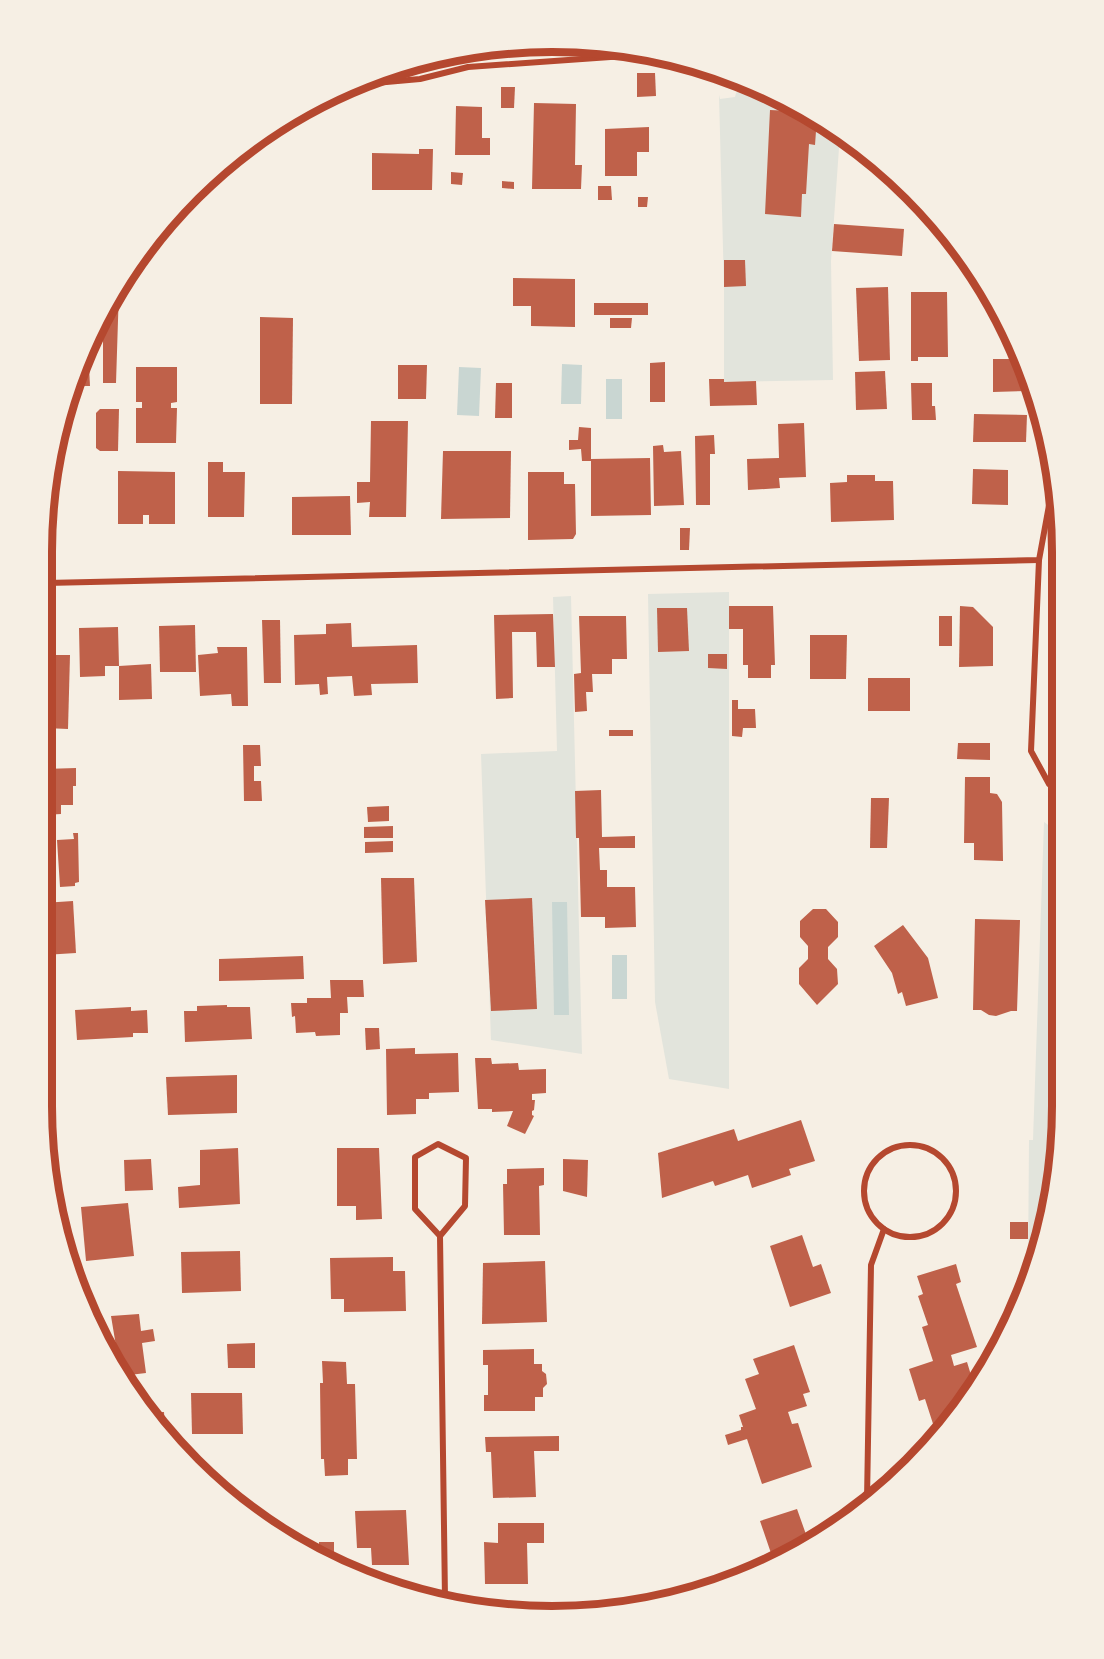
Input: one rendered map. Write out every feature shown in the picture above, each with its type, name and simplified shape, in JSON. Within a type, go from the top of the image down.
[{"type":"street","points":[[383,82],[420,79],[468,67],[614,57]]},
{"type":"street","points":[[1049,506],[1039,560],[1031,751],[1052,787]]},
{"type":"street","points":[[52,583],[1039,560]]},
{"type":"street","points":[[440,1236],[415,1209],[415,1157],[438,1144],[466,1158],[465,1206],[440,1236],[445,1594]]},
{"type":"street","points":[[916,1144],[931,1149],[943,1158],[952,1170],[956,1185],[956,1200],[950,1214],[941,1226],[928,1234],[913,1237],[898,1235],[884,1229],[873,1218],[866,1205],[864,1190],[867,1174],[874,1161],[886,1151],[900,1145],[916,1144]]},
{"type":"street","points":[[867,1494],[871,1264],[884,1229]]},
{"type":"shaded area","points":[[740,90],[773,104],[802,119],[839,144],[831,261],[833,380],[724,382],[719,95],[720,99],[735,97]]},
{"type":"shaded area","points":[[562,364],[582,365],[581,404],[561,404]]},
{"type":"shaded area","points":[[459,367],[481,368],[479,416],[457,415]]},
{"type":"shaded area","points":[[606,379],[622,379],[622,419],[606,419]]},
{"type":"shaded area","points":[[60,468],[60,489],[57,489]]},
{"type":"shaded area","points":[[729,592],[729,1089],[669,1079],[655,1002],[648,594]]},
{"type":"shaded area","points":[[571,596],[582,1054],[491,1040],[481,754],[557,751],[553,597]]},
{"type":"shaded area","points":[[1044,822],[1052,828],[1052,1107],[1042,1204],[1028,1257],[1029,1140],[1033,1140]]},
{"type":"shaded area","points":[[552,902],[567,902],[569,1015],[554,1015]]},
{"type":"shaded area","points":[[612,955],[627,955],[627,999],[612,999]]},
{"type":"building","points":[[637,73],[655,73],[656,96],[637,97]]},
{"type":"building","points":[[501,87],[515,87],[514,108],[501,108]]},
{"type":"building","points":[[534,103],[576,104],[575,165],[582,165],[581,189],[532,189]]},
{"type":"building","points":[[456,106],[482,107],[482,138],[490,138],[490,155],[455,155]]},
{"type":"building","points":[[770,110],[786,111],[816,128],[815,145],[809,144],[806,194],[802,194],[801,217],[765,214]]},
{"type":"building","points":[[649,127],[649,152],[637,152],[637,176],[605,176],[605,129]]},
{"type":"building","points":[[419,149],[433,149],[432,190],[372,190],[372,153],[419,154]]},
{"type":"building","points":[[451,172],[463,173],[462,185],[451,184]]},
{"type":"building","points":[[502,181],[514,182],[514,189],[502,188]]},
{"type":"building","points":[[598,186],[611,186],[612,200],[598,200]]},
{"type":"building","points":[[638,197],[648,197],[647,207],[638,207]]},
{"type":"building","points":[[834,224],[904,229],[902,256],[832,251]]},
{"type":"building","points":[[724,260],[745,260],[746,286],[724,287]]},
{"type":"building","points":[[513,278],[575,279],[575,327],[531,326],[531,306],[513,306]]},
{"type":"building","points":[[888,287],[890,360],[859,361],[856,288]]},
{"type":"building","points":[[911,292],[947,292],[948,357],[918,357],[918,361],[911,361]]},
{"type":"building","points":[[119,303],[116,383],[103,383],[103,334]]},
{"type":"building","points":[[594,303],[648,303],[648,315],[594,315]]},
{"type":"building","points":[[260,317],[293,318],[292,404],[260,404]]},
{"type":"building","points":[[610,318],[632,318],[631,328],[610,328]]},
{"type":"building","points":[[993,359],[1012,359],[1025,391],[993,392]]},
{"type":"building","points":[[665,362],[665,402],[650,402],[650,363]]},
{"type":"building","points":[[398,365],[427,365],[426,399],[398,399]]},
{"type":"building","points":[[89,366],[90,386],[81,386]]},
{"type":"building","points":[[136,367],[177,367],[177,402],[171,403],[171,408],[177,408],[176,443],[136,443],[136,408],[142,408],[142,402],[136,402]]},
{"type":"building","points":[[885,371],[887,409],[856,410],[855,372]]},
{"type":"building","points":[[709,379],[724,379],[724,382],[756,381],[757,405],[710,406]]},
{"type":"building","points":[[496,383],[512,383],[512,418],[495,418]]},
{"type":"building","points":[[911,383],[932,383],[932,406],[935,406],[936,420],[912,420]]},
{"type":"building","points":[[100,409],[119,409],[118,451],[100,451],[96,448],[96,413]]},
{"type":"building","points":[[974,414],[1027,415],[1026,442],[973,442]]},
{"type":"building","points":[[371,421],[408,421],[406,517],[369,517],[370,502],[357,503],[357,482],[370,482]]},
{"type":"building","points":[[804,423],[806,477],[779,478],[780,488],[748,490],[747,459],[779,458],[778,424]]},
{"type":"building","points":[[579,427],[591,428],[591,459],[650,458],[651,515],[591,516],[591,461],[582,461],[581,449],[569,450],[569,440],[578,440]]},
{"type":"building","points":[[714,435],[715,454],[710,454],[710,505],[696,505],[695,436]]},
{"type":"building","points":[[663,445],[664,452],[681,451],[684,505],[654,506],[653,446]]},
{"type":"building","points":[[443,451],[511,451],[510,518],[441,519]]},
{"type":"building","points":[[208,462],[223,462],[223,472],[245,472],[244,517],[208,517]]},
{"type":"building","points":[[973,469],[1008,470],[1008,505],[972,504]]},
{"type":"building","points":[[118,471],[175,472],[175,524],[149,524],[149,515],[143,515],[143,524],[118,524]]},
{"type":"building","points":[[528,472],[564,472],[564,484],[575,484],[576,534],[573,539],[528,540]]},
{"type":"building","points":[[847,475],[875,475],[875,481],[893,481],[894,520],[831,522],[830,483],[847,482]]},
{"type":"building","points":[[350,496],[351,535],[292,535],[292,497]]},
{"type":"building","points":[[680,528],[690,528],[689,550],[680,550]]},
{"type":"building","points":[[729,606],[773,606],[775,665],[771,665],[771,678],[748,678],[748,665],[743,665],[743,629],[729,629]]},
{"type":"building","points":[[960,606],[973,607],[993,627],[993,666],[959,667]]},
{"type":"building","points":[[657,608],[687,608],[689,651],[658,652]]},
{"type":"building","points":[[553,614],[555,667],[537,667],[536,632],[512,632],[513,698],[496,699],[494,615]]},
{"type":"building","points":[[579,616],[626,616],[627,659],[612,659],[612,674],[592,674],[593,692],[586,692],[587,711],[575,712],[574,674],[581,673]]},
{"type":"building","points":[[939,616],[952,616],[952,646],[939,646]]},
{"type":"building","points":[[262,620],[280,620],[281,683],[264,683]]},
{"type":"building","points":[[351,623],[352,647],[417,645],[418,683],[371,684],[372,695],[354,696],[352,676],[327,677],[328,694],[320,695],[319,684],[295,685],[294,635],[326,634],[326,624]]},
{"type":"building","points":[[195,625],[196,672],[160,672],[159,626]]},
{"type":"building","points":[[118,627],[119,666],[105,666],[105,676],[80,677],[79,628]]},
{"type":"building","points":[[810,635],[847,635],[846,679],[810,679]]},
{"type":"building","points":[[217,647],[247,647],[248,706],[232,706],[231,694],[200,696],[198,655],[218,653]]},
{"type":"building","points":[[708,654],[727,654],[727,669],[708,668]]},
{"type":"building","points":[[52,655],[70,655],[68,729],[52,728]]},
{"type":"building","points":[[151,664],[152,699],[119,700],[119,666]]},
{"type":"building","points":[[868,678],[910,678],[910,711],[868,711]]},
{"type":"building","points":[[732,700],[738,700],[738,709],[755,709],[756,728],[743,728],[742,737],[732,736]]},
{"type":"building","points":[[609,730],[633,730],[633,736],[609,736]]},
{"type":"building","points":[[958,743],[990,743],[990,760],[957,759]]},
{"type":"building","points":[[243,745],[260,745],[261,766],[254,766],[254,781],[261,781],[262,801],[244,801]]},
{"type":"building","points":[[76,768],[73,805],[61,805],[61,814],[52,815],[52,769]]},
{"type":"building","points":[[965,777],[990,777],[990,793],[997,794],[1002,802],[1003,861],[974,860],[974,843],[964,843]]},
{"type":"building","points":[[601,790],[602,837],[635,836],[635,848],[599,848],[600,870],[607,870],[607,887],[635,887],[636,927],[605,928],[605,917],[581,917],[575,791]]},
{"type":"building","points":[[871,798],[889,798],[887,848],[870,848]]},
{"type":"building","points":[[389,806],[389,821],[368,822],[367,807]]},
{"type":"building","points":[[393,826],[393,838],[364,838],[364,827]]},
{"type":"building","points":[[73,833],[78,833],[79,882],[75,883],[75,886],[60,887],[57,840],[74,839]]},
{"type":"building","points":[[393,841],[393,852],[365,853],[365,842]]},
{"type":"building","points":[[381,878],[414,878],[417,962],[383,964]]},
{"type":"building","points":[[532,898],[537,1009],[491,1011],[485,900]]},
{"type":"building","points":[[73,901],[76,953],[52,954],[52,902]]},
{"type":"building","points":[[813,909],[826,909],[838,922],[838,937],[828,947],[828,959],[837,969],[838,984],[817,1005],[799,984],[799,968],[808,959],[808,946],[800,937],[800,921]]},
{"type":"building","points":[[975,919],[1020,920],[1017,1011],[996,1016],[981,1010],[973,1010]]},
{"type":"building","points":[[903,925],[928,958],[938,998],[906,1006],[902,992],[898,994],[892,973],[874,946]]},
{"type":"building","points":[[303,956],[304,979],[219,981],[219,959]]},
{"type":"building","points":[[330,980],[363,980],[364,997],[347,997],[348,1013],[340,1013],[340,1035],[316,1036],[315,1032],[296,1033],[295,1016],[292,1017],[291,1003],[307,1003],[307,998],[331,998]]},
{"type":"building","points":[[227,1005],[227,1007],[250,1007],[252,1039],[185,1042],[184,1011],[197,1011],[197,1006]]},
{"type":"building","points":[[131,1007],[131,1011],[147,1010],[148,1033],[133,1033],[133,1037],[77,1040],[75,1010]]},
{"type":"building","points":[[365,1028],[379,1028],[380,1049],[366,1050]]},
{"type":"building","points":[[415,1048],[415,1054],[458,1053],[459,1092],[429,1093],[429,1099],[416,1099],[416,1114],[387,1115],[386,1049]]},
{"type":"building","points":[[475,1058],[491,1058],[492,1064],[518,1063],[519,1070],[546,1069],[546,1093],[532,1094],[532,1100],[535,1100],[532,1111],[534,1116],[525,1134],[507,1126],[513,1111],[492,1112],[492,1109],[478,1109]]},
{"type":"building","points":[[237,1075],[237,1113],[168,1115],[166,1077]]},
{"type":"building","points":[[801,1120],[815,1161],[789,1169],[791,1175],[752,1188],[748,1175],[715,1186],[713,1181],[662,1198],[658,1153],[734,1129],[738,1141]]},
{"type":"building","points":[[238,1148],[240,1204],[179,1208],[178,1187],[200,1185],[200,1150]]},
{"type":"building","points":[[337,1148],[379,1148],[382,1219],[356,1220],[356,1206],[337,1206]]},
{"type":"building","points":[[151,1159],[153,1190],[125,1191],[124,1160]]},
{"type":"building","points":[[563,1159],[588,1160],[587,1197],[563,1191]]},
{"type":"building","points":[[544,1168],[544,1185],[539,1186],[540,1235],[504,1235],[503,1184],[507,1184],[507,1169]]},
{"type":"building","points":[[128,1203],[134,1256],[86,1261],[81,1207]]},
{"type":"building","points":[[1010,1222],[1028,1222],[1028,1239],[1010,1239]]},
{"type":"building","points":[[802,1235],[813,1267],[821,1264],[831,1293],[790,1307],[770,1246]]},
{"type":"building","points":[[240,1251],[241,1291],[182,1293],[181,1252]]},
{"type":"building","points":[[393,1257],[393,1271],[405,1271],[406,1311],[344,1312],[344,1299],[331,1299],[330,1258]]},
{"type":"building","points":[[545,1261],[547,1322],[482,1324],[483,1263]]},
{"type":"building","points":[[956,1264],[961,1282],[956,1284],[977,1347],[951,1355],[954,1366],[967,1362],[972,1378],[934,1428],[925,1399],[919,1401],[909,1369],[933,1361],[922,1327],[928,1325],[918,1296],[923,1294],[917,1276]]},
{"type":"building","points":[[139,1314],[141,1331],[153,1329],[155,1341],[142,1343],[146,1373],[130,1375],[119,1357],[111,1316]]},
{"type":"building","points":[[255,1343],[255,1368],[228,1368],[227,1344]]},
{"type":"building","points":[[794,1345],[810,1392],[803,1394],[807,1406],[788,1412],[792,1424],[798,1423],[812,1467],[762,1484],[747,1439],[728,1445],[725,1435],[741,1430],[743,1427],[739,1415],[756,1409],[745,1379],[759,1374],[753,1359]]},
{"type":"building","points":[[534,1349],[534,1364],[542,1364],[547,1384],[543,1388],[543,1397],[535,1397],[535,1411],[484,1411],[484,1395],[488,1395],[488,1365],[483,1365],[483,1350]]},
{"type":"building","points":[[322,1361],[346,1362],[347,1384],[355,1384],[357,1459],[348,1459],[348,1475],[325,1476],[324,1459],[321,1459]]},
{"type":"building","points":[[191,1393],[242,1393],[243,1434],[192,1434]]},
{"type":"building","points":[[157,1412],[164,1412],[165,1422]]},
{"type":"building","points":[[559,1436],[559,1451],[534,1451],[536,1497],[493,1498],[491,1452],[486,1452],[485,1437]]},
{"type":"building","points":[[797,1509],[807,1537],[772,1556],[760,1521]]},
{"type":"building","points":[[406,1510],[409,1565],[372,1565],[371,1548],[357,1548],[355,1511]]},
{"type":"building","points":[[498,1523],[544,1523],[544,1543],[527,1543],[528,1584],[485,1584],[484,1542],[498,1543]]},
{"type":"building","points":[[319,1542],[334,1542],[334,1556],[331,1555],[319,1549]]}]
